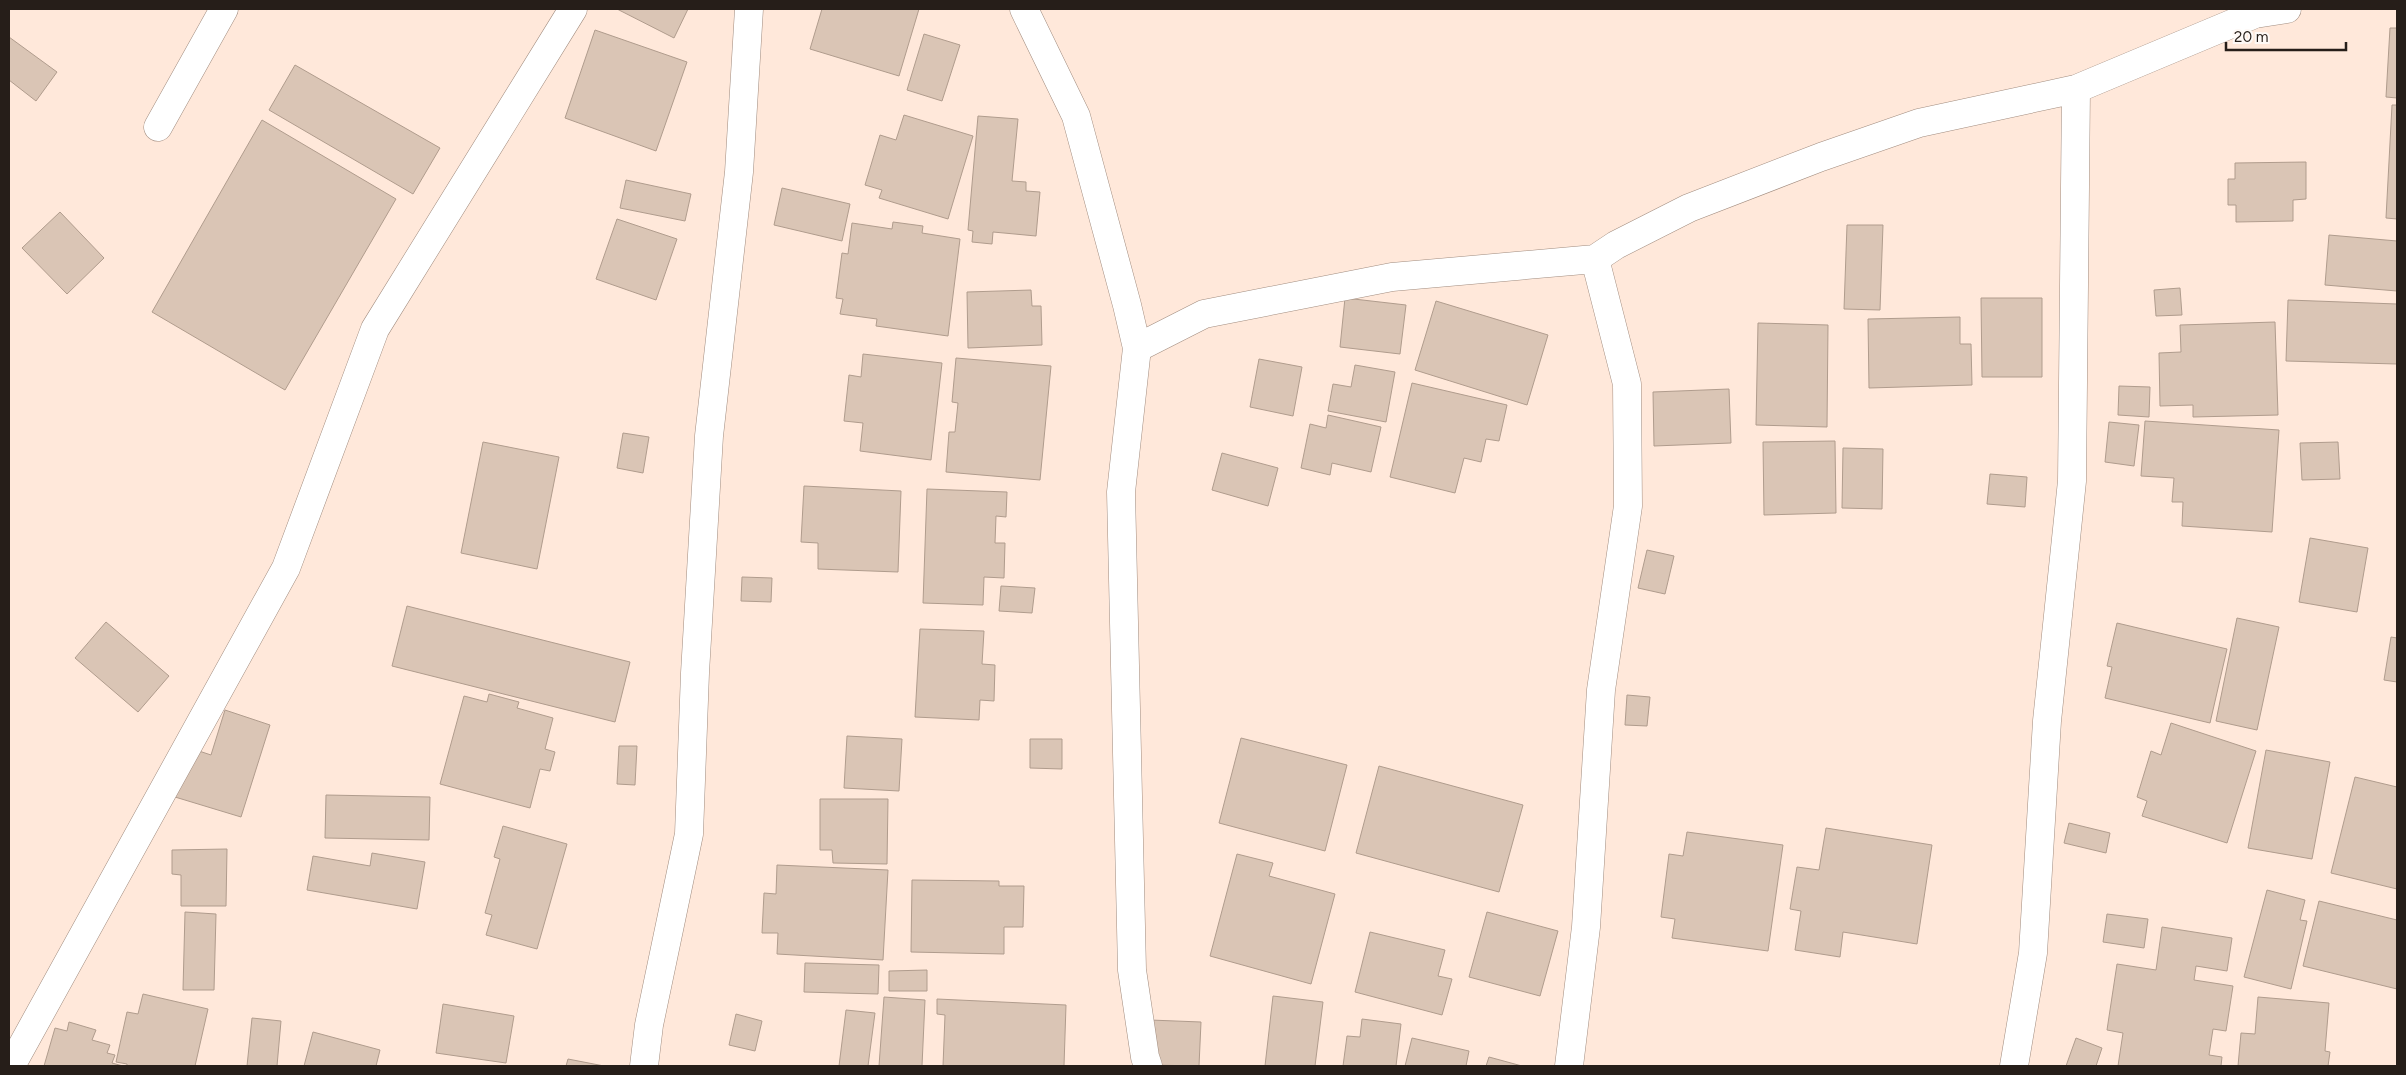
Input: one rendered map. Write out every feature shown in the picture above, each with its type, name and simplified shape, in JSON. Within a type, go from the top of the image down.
[{"type":"street","points":[[158,127],[224,9]]},
{"type":"street","points":[[12,1066],[286,568],[375,329],[573,9]]},
{"type":"street","points":[[644,1066],[649,1025],[689,834],[694,673],[709,436],[739,172],[748,9]]},
{"type":"street","points":[[1024,9],[1076,116],[1137,348],[1121,492],[1132,970],[1144,1057],[1148,1066]]},
{"type":"street","points":[[1137,348],[1204,314],[1383,279],[1595,259],[1616,245],[1689,208],[1919,123],[2076,89],[2254,11],[2286,9]]},
{"type":"street","points":[[2014,1066],[2033,953],[2047,722],[2072,481],[2076,89]]},
{"type":"street","points":[[1570,1066],[1586,928],[1601,690],[1628,506],[1627,384],[1595,259]]},
{"type":"building","points":[[617,9],[688,9],[674,38]]},
{"type":"building","points":[[822,9],[919,9],[899,76],[810,49]]},
{"type":"building","points":[[2390,28],[2397,28],[2397,98],[2386,97]]},
{"type":"building","points":[[595,30],[687,62],[656,151],[565,118]]},
{"type":"building","points":[[924,34],[960,45],[942,101],[907,90]]},
{"type":"building","points":[[9,37],[57,72],[36,101],[9,80]]},
{"type":"building","points":[[295,65],[440,148],[413,194],[269,110]]},
{"type":"building","points":[[2392,105],[2397,105],[2397,219],[2386,218]]},
{"type":"building","points":[[904,115],[973,136],[948,219],[879,198],[882,190],[865,185],[880,135],[896,140]]},
{"type":"building","points":[[978,116],[1018,119],[1012,181],[1026,182],[1026,191],[1040,192],[1036,236],[993,232],[992,244],[972,242],[973,231],[968,230]]},
{"type":"building","points":[[262,120],[396,199],[285,390],[152,312]]},
{"type":"building","points":[[2306,162],[2306,199],[2293,200],[2293,221],[2236,222],[2236,205],[2228,205],[2228,179],[2235,179],[2235,163]]},
{"type":"building","points":[[626,180],[691,194],[685,221],[620,208]]},
{"type":"building","points":[[782,188],[850,204],[842,241],[774,225]]},
{"type":"building","points":[[60,212],[104,258],[67,294],[22,248]]},
{"type":"building","points":[[617,219],[677,239],[656,300],[596,279]]},
{"type":"building","points":[[893,222],[923,226],[922,233],[960,239],[948,336],[876,326],[877,319],[840,314],[843,299],[836,298],[842,253],[848,254],[852,223],[892,229]]},
{"type":"building","points":[[1847,225],[1883,225],[1880,310],[1844,309]]},
{"type":"building","points":[[2329,235],[2397,241],[2397,291],[2325,285]]},
{"type":"building","points":[[2180,288],[2182,315],[2156,316],[2154,290]]},
{"type":"building","points":[[1031,290],[1032,306],[1041,306],[1042,345],[968,348],[967,292]]},
{"type":"building","points":[[1345,298],[1406,305],[1400,354],[1340,347]]},
{"type":"building","points":[[1981,298],[2042,298],[2042,377],[1982,377]]},
{"type":"building","points":[[2288,300],[2397,304],[2397,364],[2286,361]]},
{"type":"building","points":[[1436,301],[1548,335],[1527,405],[1415,370]]},
{"type":"building","points":[[1960,317],[1960,344],[1971,344],[1972,385],[1869,388],[1868,319]]},
{"type":"building","points":[[2275,322],[2278,415],[2193,417],[2193,405],[2160,406],[2159,353],[2181,352],[2180,325]]},
{"type":"building","points":[[1758,323],[1828,325],[1827,427],[1756,425]]},
{"type":"building","points":[[863,354],[942,363],[931,460],[860,451],[863,423],[844,421],[849,375],[861,377]]},
{"type":"building","points":[[956,358],[1051,366],[1040,480],[946,472],[949,432],[955,432],[958,403],[952,402]]},
{"type":"building","points":[[1259,359],[1302,367],[1293,416],[1250,407]]},
{"type":"building","points":[[1355,365],[1395,372],[1386,422],[1328,411],[1333,384],[1351,387]]},
{"type":"building","points":[[1412,383],[1507,405],[1499,441],[1486,439],[1481,462],[1464,458],[1455,493],[1390,477]]},
{"type":"building","points":[[2119,386],[2150,387],[2149,417],[2118,415]]},
{"type":"building","points":[[1729,389],[1731,443],[1654,446],[1653,392]]},
{"type":"building","points":[[1328,415],[1381,427],[1371,472],[1332,463],[1330,475],[1301,468],[1310,424],[1326,428]]},
{"type":"building","points":[[2145,421],[2279,430],[2272,532],[2182,526],[2183,502],[2172,502],[2174,478],[2141,476]]},
{"type":"building","points":[[2109,422],[2139,425],[2134,466],[2105,462]]},
{"type":"building","points":[[623,433],[649,437],[643,473],[617,468]]},
{"type":"building","points":[[1835,441],[1836,513],[1764,515],[1763,442]]},
{"type":"building","points":[[483,442],[559,457],[537,569],[461,553]]},
{"type":"building","points":[[2338,442],[2340,479],[2302,480],[2300,443]]},
{"type":"building","points":[[1843,448],[1883,449],[1882,509],[1842,508]]},
{"type":"building","points":[[1222,453],[1278,468],[1268,506],[1212,490]]},
{"type":"building","points":[[1990,474],[2027,477],[2025,507],[1987,504]]},
{"type":"building","points":[[804,486],[901,491],[898,572],[818,569],[818,543],[801,542]]},
{"type":"building","points":[[927,489],[1007,492],[1006,517],[996,516],[995,543],[1005,543],[1004,578],[984,577],[983,605],[923,603]]},
{"type":"building","points":[[2310,538],[2368,548],[2357,612],[2299,602]]},
{"type":"building","points":[[1647,550],[1674,556],[1665,594],[1638,588]]},
{"type":"building","points":[[742,577],[772,578],[771,602],[741,601]]},
{"type":"building","points":[[1001,586],[1035,588],[1032,613],[999,611]]},
{"type":"building","points":[[407,606],[630,662],[615,722],[392,666]]},
{"type":"building","points":[[2237,618],[2279,627],[2257,730],[2216,721]]},
{"type":"building","points":[[106,622],[169,676],[138,712],[75,658]]},
{"type":"building","points":[[2117,623],[2227,649],[2210,723],[2105,698],[2112,667],[2107,666]]},
{"type":"building","points":[[920,629],[984,631],[982,664],[995,665],[994,701],[980,700],[979,720],[915,717]]},
{"type":"building","points":[[2391,637],[2397,638],[2397,682],[2384,680]]},
{"type":"building","points":[[489,694],[519,702],[517,708],[553,718],[545,749],[555,752],[550,771],[540,769],[530,808],[440,784],[464,696],[487,702]]},
{"type":"building","points":[[1627,695],[1650,697],[1647,726],[1625,725]]},
{"type":"building","points":[[225,710],[270,725],[241,817],[175,797],[190,748],[211,755]]},
{"type":"building","points":[[2171,723],[2256,751],[2227,843],[2142,816],[2147,801],[2137,797],[2151,751],[2161,755]]},
{"type":"building","points":[[847,736],[902,739],[899,791],[844,788]]},
{"type":"building","points":[[1241,738],[1347,765],[1325,851],[1219,823]]},
{"type":"building","points":[[1030,739],[1062,739],[1062,769],[1030,768]]},
{"type":"building","points":[[619,746],[637,746],[635,785],[617,784]]},
{"type":"building","points":[[2266,750],[2330,762],[2312,859],[2248,848]]},
{"type":"building","points":[[1379,766],[1523,805],[1499,892],[1356,853]]},
{"type":"building","points":[[2355,777],[2397,787],[2397,889],[2331,873]]},
{"type":"building","points":[[326,795],[430,797],[429,840],[325,838]]},
{"type":"building","points":[[820,799],[888,799],[887,864],[833,863],[832,850],[820,850]]},
{"type":"building","points":[[2069,823],[2110,833],[2106,853],[2064,843]]},
{"type":"building","points":[[503,826],[567,844],[537,949],[486,935],[492,915],[485,913],[500,859],[494,857]]},
{"type":"building","points":[[1826,828],[1932,845],[1917,944],[1843,932],[1840,957],[1795,950],[1801,911],[1790,909],[1797,867],[1819,870]]},
{"type":"building","points":[[1687,832],[1783,845],[1768,951],[1672,938],[1675,919],[1661,917],[1669,854],[1683,856]]},
{"type":"building","points":[[227,849],[226,906],[181,906],[181,875],[172,874],[172,850]]},
{"type":"building","points":[[372,853],[425,862],[417,909],[307,890],[313,856],[370,866]]},
{"type":"building","points":[[1237,854],[1273,863],[1269,876],[1335,894],[1311,984],[1210,956]]},
{"type":"building","points":[[777,865],[888,870],[883,960],[777,954],[778,933],[762,933],[764,893],[776,894]]},
{"type":"building","points":[[912,880],[999,881],[999,886],[1024,886],[1023,927],[1004,927],[1004,954],[911,952]]},
{"type":"building","points":[[2267,890],[2305,900],[2300,920],[2307,921],[2291,989],[2244,977]]},
{"type":"building","points":[[2319,901],[2397,920],[2397,989],[2303,966]]},
{"type":"building","points":[[185,912],[216,914],[214,990],[183,990]]},
{"type":"building","points":[[1487,912],[1558,931],[1540,996],[1469,977]]},
{"type":"building","points":[[2107,914],[2148,919],[2144,948],[2103,942]]},
{"type":"building","points":[[2162,927],[2232,938],[2227,971],[2196,966],[2194,980],[2233,986],[2226,1031],[2213,1029],[2209,1055],[2222,1057],[2221,1066],[2118,1066],[2123,1033],[2107,1030],[2117,964],[2156,970]]},
{"type":"building","points":[[1370,932],[1445,950],[1438,976],[1452,979],[1442,1015],[1355,992]]},
{"type":"building","points":[[805,963],[879,965],[878,994],[804,992]]},
{"type":"building","points":[[927,970],[927,991],[889,991],[889,971]]},
{"type":"building","points":[[143,994],[208,1009],[195,1066],[127,1066],[127,1064],[116,1062],[127,1012],[138,1014]]},
{"type":"building","points":[[1273,996],[1323,1002],[1315,1066],[1265,1066]]},
{"type":"building","points":[[884,997],[925,1000],[922,1066],[879,1066]]},
{"type":"building","points":[[2258,997],[2329,1003],[2325,1051],[2330,1052],[2328,1066],[2238,1066],[2241,1033],[2255,1034]]},
{"type":"building","points":[[937,999],[1066,1005],[1064,1066],[943,1066],[945,1015],[937,1014]]},
{"type":"building","points":[[443,1004],[514,1016],[506,1063],[436,1053]]},
{"type":"building","points":[[846,1010],[875,1013],[868,1066],[839,1066]]},
{"type":"building","points":[[736,1014],[762,1021],[755,1051],[729,1045]]},
{"type":"building","points":[[252,1018],[281,1021],[277,1066],[247,1066]]},
{"type":"building","points":[[1362,1019],[1401,1024],[1396,1066],[1343,1066],[1347,1036],[1360,1037]]},
{"type":"building","points":[[1150,1020],[1201,1022],[1199,1066],[1149,1065]]},
{"type":"building","points":[[69,1022],[96,1030],[92,1040],[110,1045],[107,1053],[115,1055],[112,1063],[123,1066],[44,1066],[55,1028],[67,1031]]},
{"type":"building","points":[[313,1032],[380,1050],[376,1066],[304,1066]]},
{"type":"building","points":[[1412,1038],[1469,1051],[1466,1066],[1405,1066]]},
{"type":"building","points":[[2076,1038],[2102,1048],[2096,1066],[2066,1066]]},
{"type":"building","points":[[1489,1057],[1522,1066],[1486,1066]]},
{"type":"building","points":[[568,1059],[604,1066],[566,1066]]}]
